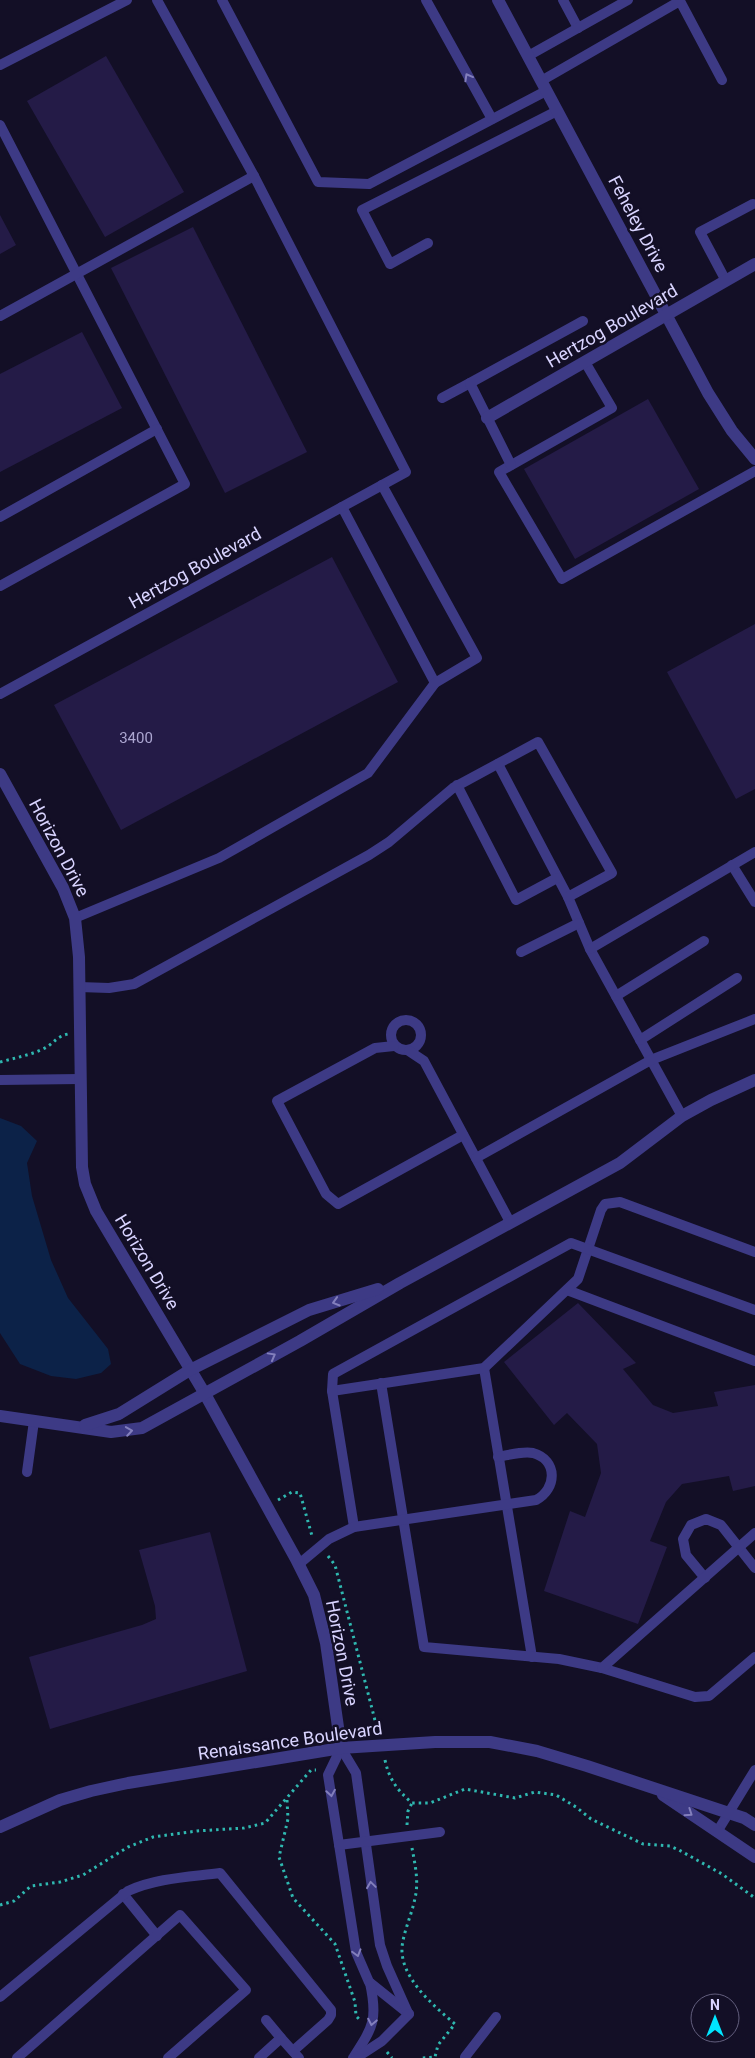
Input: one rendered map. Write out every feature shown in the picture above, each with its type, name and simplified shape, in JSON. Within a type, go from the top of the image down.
[{"type":"street","name":"Feheley Drive","points":[[498,0],[708,393],[732,431],[754,455]]},
{"type":"street","name":"Hertzog Boulevard","points":[[487,418],[755,264]]},
{"type":"street","name":"Horizon Drive","points":[[0,774],[63,888],[75,918],[79,957],[82,1167],[90,1199],[205,1394],[299,1564],[314,1595],[326,1643],[341,1748]]},
{"type":"street","points":[[0,1416],[111,1432],[126,1432],[142,1428],[510,1222],[620,1163],[682,1116],[711,1100],[755,1080]]},
{"type":"street","points":[[80,1427],[119,1414],[190,1370],[309,1310],[400,1283]]},
{"type":"street","name":"Renaissance Boulevard","points":[[0,1827],[26,1814],[91,1790],[128,1782],[341,1748],[435,1742],[490,1742],[537,1751],[744,1818],[755,1826]]},
{"type":"street","name":"Renaissance Boulevard","points":[[648,1786],[755,1858]]},
{"type":"lane","points":[[0,65],[127,0]]},
{"type":"lane","points":[[0,316],[254,176],[158,0]]},
{"type":"lane","points":[[222,0],[318,182],[369,184],[492,119],[680,2],[722,80]]},
{"type":"lane","points":[[426,0],[492,119]]},
{"type":"lane","points":[[563,0],[578,28]]},
{"type":"lane","points":[[528,56],[628,0]]},
{"type":"lane","points":[[428,243],[390,264],[362,210],[557,110]]},
{"type":"lane","points":[[0,125],[185,484],[0,586]]},
{"type":"lane","name":"Hertzog Boulevard","points":[[0,694],[406,472],[254,176]]},
{"type":"lane","points":[[726,281],[700,232],[753,204]]},
{"type":"lane","points":[[442,398],[584,321]]},
{"type":"lane","points":[[584,362],[612,408],[499,472],[562,579],[755,471]]},
{"type":"lane","points":[[470,383],[511,465]]},
{"type":"lane","points":[[0,517],[157,429]]},
{"type":"lane","points":[[75,918],[219,858],[368,774],[434,683],[477,658],[382,485]]},
{"type":"lane","points":[[342,507],[434,683]]},
{"type":"lane","points":[[79,987],[109,988],[134,984],[369,855],[389,842],[457,785],[538,742],[612,873],[568,897]]},
{"type":"lane","points":[[498,764],[568,897],[590,949],[682,1116]]},
{"type":"lane","points":[[457,785],[516,900],[558,878]]},
{"type":"lane","points":[[590,949],[755,852]]},
{"type":"lane","points":[[732,865],[755,902]]},
{"type":"lane","points":[[521,952],[579,923]]},
{"type":"lane","points":[[616,996],[704,941]]},
{"type":"lane","points":[[640,1040],[737,978]]},
{"type":"lane","points":[[476,1158],[651,1060],[755,1019]]},
{"type":"lane","points":[[394,1046],[390,1038],[392,1027],[401,1021],[412,1021],[417,1025],[421,1035],[418,1046],[409,1051]]},
{"type":"lane","points":[[463,1135],[338,1204],[326,1194],[277,1101],[375,1048],[394,1046],[409,1051],[424,1061],[510,1222]]},
{"type":"lane","points":[[0,1080],[80,1079]]},
{"type":"lane","points":[[332,1391],[484,1368],[578,1279],[601,1210],[605,1204],[620,1202],[755,1252]]},
{"type":"lane","points":[[354,1526],[332,1391],[333,1374],[571,1243],[755,1310]]},
{"type":"lane","points":[[566,1290],[755,1362]]},
{"type":"lane","points":[[484,1368],[532,1656]]},
{"type":"lane","points":[[381,1383],[424,1646],[560,1659],[602,1668],[703,1698],[709,1696],[755,1657]]},
{"type":"lane","points":[[27,1472],[34,1421]]},
{"type":"lane","points":[[299,1564],[329,1539],[354,1526],[536,1500],[548,1491],[552,1474],[546,1460],[539,1455],[530,1452],[498,1457]]},
{"type":"lane","points":[[705,1578],[686,1555],[683,1539],[691,1525],[706,1519],[721,1525],[755,1568]]},
{"type":"lane","points":[[602,1668],[755,1533]]},
{"type":"lane","points":[[341,1748],[328,1775],[355,1946],[360,1963],[370,1982],[374,2010],[370,2032],[354,2058]]},
{"type":"lane","points":[[341,1748],[356,1773],[380,1946],[409,2014]]},
{"type":"lane","points":[[717,1832],[755,1770]]},
{"type":"lane","points":[[339,1845],[440,1832]]},
{"type":"lane","points":[[0,1997],[123,1894],[140,1885],[157,1881],[220,1873],[330,2010],[331,2015],[296,2055],[266,2020]]},
{"type":"lane","points":[[123,1894],[157,1936]]},
{"type":"lane","points":[[17,2058],[180,1915],[246,1990],[168,2058]]},
{"type":"lane","points":[[370,1982],[409,2014]]},
{"type":"lane","points":[[354,2058],[380,2043],[409,2014]]},
{"type":"lane","points":[[465,2057],[496,2017]]},
{"type":"lane","points":[[259,2058],[282,2038]]},
{"type":"path","points":[[0,1062],[46,1048],[58,1037],[80,1032]]},
{"type":"path","points":[[0,1905],[14,1901],[31,1886],[60,1882],[83,1875],[128,1847],[153,1837],[198,1831],[244,1828],[265,1823],[311,1770],[331,1768]]},
{"type":"path","points":[[287,1799],[288,1819],[280,1857],[293,1898],[335,1944],[355,2002],[356,2016],[370,2032]]},
{"type":"path","points":[[412,1804],[407,1816],[416,1868],[416,1896],[402,1948],[405,1965],[409,1976],[428,2001],[456,2024],[438,2044],[436,2058],[422,2058]]},
{"type":"path","points":[[380,2043],[392,2058]]},
{"type":"water","points":[[0,1118],[21,1126],[37,1141],[27,1163],[32,1196],[51,1260],[68,1298],[108,1349],[111,1364],[101,1373],[76,1379],[51,1376],[20,1364],[0,1333]]},
{"type":"building","points":[[106,56],[184,192],[105,237],[27,101]]},
{"type":"building","points":[[0,215],[16,245],[0,254]]},
{"type":"building","points":[[193,227],[307,452],[225,493],[111,268]]},
{"type":"building","points":[[82,332],[122,408],[0,472],[0,374]]},
{"type":"building","points":[[648,399],[699,489],[575,559],[524,469]]},
{"type":"building","points":[[332,557],[398,682],[121,830],[54,705]]},
{"type":"building","points":[[755,624],[755,789],[736,799],[667,672]]},
{"type":"building","points":[[578,1303],[636,1363],[623,1369],[653,1405],[673,1413],[718,1406],[714,1392],[755,1385],[755,1486],[733,1491],[729,1476],[682,1484],[666,1502],[650,1541],[667,1547],[638,1624],[544,1591],[570,1511],[585,1517],[601,1473],[597,1444],[567,1413],[554,1425],[504,1362]]},
{"type":"building","points":[[210,1532],[247,1671],[50,1729],[29,1657],[142,1625],[156,1619],[155,1606],[139,1550]]}]
